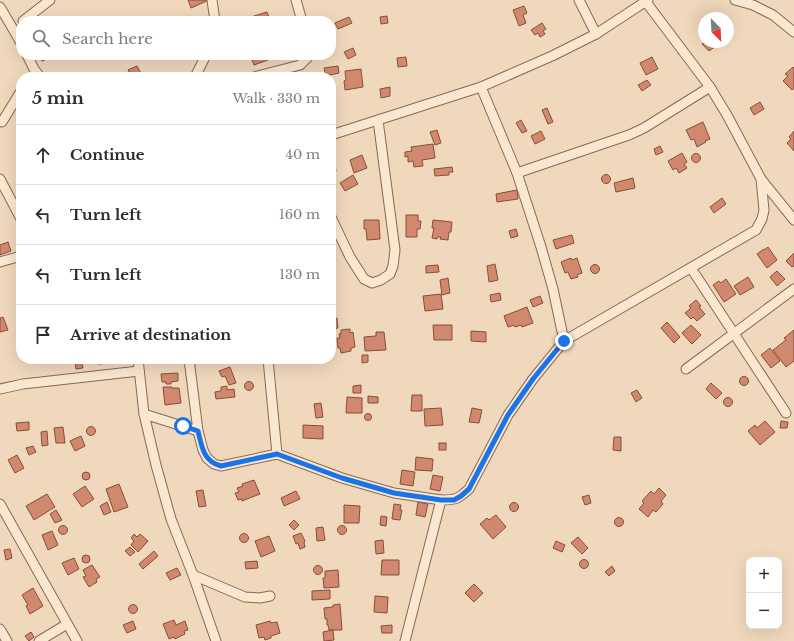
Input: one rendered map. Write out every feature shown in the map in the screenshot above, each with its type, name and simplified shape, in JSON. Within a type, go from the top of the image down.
[{"type":"street","points":[[29,16],[50,0]]},
{"type":"street","points":[[212,0],[214,16]]},
{"type":"street","points":[[296,0],[301,16]]},
{"type":"street","points":[[579,0],[596,34]]},
{"type":"street","points":[[734,0],[753,5],[773,15],[794,32]]},
{"type":"street","points":[[336,133],[481,87],[552,56],[596,34],[647,1],[710,87],[761,179],[794,220]]},
{"type":"street","points":[[0,7],[16,35]]},
{"type":"street","points":[[28,60],[32,72]]},
{"type":"street","points":[[198,72],[204,60]]},
{"type":"street","points":[[273,72],[300,65],[305,60]]},
{"type":"street","points":[[481,87],[517,173],[541,247],[564,341]]},
{"type":"street","points":[[517,173],[644,128],[710,87]]},
{"type":"street","points":[[1,124],[16,99]]},
{"type":"street","points":[[336,228],[350,257],[364,279],[372,283],[381,280],[390,274],[394,266],[395,250],[378,120]]},
{"type":"street","points":[[0,179],[16,209]]},
{"type":"street","points":[[189,364],[198,431],[203,450],[207,458],[214,464],[221,466],[277,454],[342,478],[394,493],[441,500],[454,500],[469,489],[508,415],[533,379],[564,341],[756,230],[762,220],[764,210],[761,179]]},
{"type":"street","points":[[0,262],[16,257]]},
{"type":"street","points":[[691,268],[786,413]]},
{"type":"street","points":[[686,369],[794,290]]},
{"type":"street","points":[[138,364],[143,394],[144,414],[156,465],[172,519],[215,640]]},
{"type":"street","points":[[268,364],[277,454]]},
{"type":"street","points":[[0,389],[23,384],[139,371]]},
{"type":"street","points":[[144,414],[198,431]]},
{"type":"street","points":[[405,641],[441,500]]},
{"type":"street","points":[[0,504],[77,641]]},
{"type":"street","points":[[193,575],[245,597],[260,598],[270,596]]},
{"type":"street","points":[[39,641],[67,624]]},
{"type":"street","points":[[0,629],[7,641]]},
{"type":"building","points":[[188,0],[209,0],[191,8]]},
{"type":"building","points":[[524,6],[527,13],[523,15],[526,23],[519,26],[513,10]]},
{"type":"building","points":[[267,12],[268,16],[254,16]]},
{"type":"building","points":[[387,16],[388,23],[381,24],[380,17]]},
{"type":"building","points":[[349,17],[352,23],[338,29],[336,23]]},
{"type":"building","points":[[542,23],[546,29],[543,31],[545,34],[540,37],[538,33],[535,35],[531,30]]},
{"type":"building","points":[[353,48],[356,55],[348,59],[344,52]]},
{"type":"building","points":[[706,48],[713,48],[709,51]]},
{"type":"building","points":[[406,57],[407,66],[398,67],[397,58]]},
{"type":"building","points":[[652,57],[658,69],[646,75],[640,63]]},
{"type":"building","points":[[252,60],[268,60],[254,65]]},
{"type":"building","points":[[137,66],[140,72],[129,72],[128,70]]},
{"type":"building","points":[[338,66],[339,73],[325,72],[324,68]]},
{"type":"building","points":[[793,67],[794,88],[792,90],[783,81],[788,76],[785,74]]},
{"type":"building","points":[[361,69],[363,87],[345,90],[345,71]]},
{"type":"building","points":[[647,80],[651,85],[642,91],[638,85]]},
{"type":"building","points":[[390,87],[390,96],[381,98],[380,89]]},
{"type":"building","points":[[760,102],[764,109],[754,115],[750,108]]},
{"type":"building","points":[[547,108],[553,122],[548,124],[542,110]]},
{"type":"building","points":[[521,120],[527,131],[522,133],[516,123]]},
{"type":"building","points":[[703,122],[710,139],[697,147],[694,139],[691,140],[686,130]]},
{"type":"building","points":[[437,130],[441,143],[435,145],[430,132]]},
{"type":"building","points":[[541,131],[545,139],[535,144],[531,136]]},
{"type":"building","points":[[794,131],[794,151],[787,143],[791,139],[789,137]]},
{"type":"building","points":[[433,144],[435,158],[422,160],[423,166],[414,167],[413,161],[408,162],[408,156],[405,157],[405,152],[412,151],[411,147]]},
{"type":"building","points":[[660,146],[663,152],[656,155],[654,149]]},
{"type":"building","points":[[682,153],[687,162],[684,164],[687,168],[679,173],[676,168],[673,170],[668,161]]},
{"type":"building","points":[[696,153],[701,158],[696,163],[691,158]]},
{"type":"building","points":[[362,155],[367,168],[354,173],[350,160]]},
{"type":"building","points":[[452,167],[453,172],[449,172],[449,175],[435,176],[434,169]]},
{"type":"building","points":[[606,174],[611,179],[606,184],[601,179]]},
{"type":"building","points":[[353,175],[358,184],[345,191],[340,183]]},
{"type":"building","points":[[633,178],[635,188],[616,192],[614,183]]},
{"type":"building","points":[[517,190],[518,199],[497,202],[496,194]]},
{"type":"building","points":[[722,198],[726,204],[714,213],[710,207]]},
{"type":"building","points":[[406,215],[418,215],[418,221],[421,221],[420,229],[417,229],[417,237],[406,237]]},
{"type":"building","points":[[364,220],[379,220],[380,239],[367,240],[366,229],[364,229]]},
{"type":"building","points":[[433,220],[452,222],[448,240],[440,239],[441,237],[437,237],[437,239],[432,238],[434,228],[432,228]]},
{"type":"building","points":[[516,229],[518,236],[511,238],[509,231]]},
{"type":"building","points":[[572,235],[574,243],[556,249],[553,240]]},
{"type":"building","points":[[8,242],[11,251],[0,255],[0,245]]},
{"type":"building","points":[[768,247],[777,260],[767,268],[757,254]]},
{"type":"building","points":[[794,253],[794,266],[792,267],[786,261]]},
{"type":"building","points":[[571,258],[572,260],[577,258],[582,273],[577,275],[578,277],[571,279],[568,272],[565,273],[561,262]]},
{"type":"building","points":[[495,264],[498,280],[489,282],[487,266]]},
{"type":"building","points":[[595,264],[600,269],[595,274],[590,269]]},
{"type":"building","points":[[438,265],[439,272],[426,273],[426,266]]},
{"type":"building","points":[[777,271],[785,279],[777,286],[770,277]]},
{"type":"building","points":[[748,277],[754,287],[740,295],[734,286]]},
{"type":"building","points":[[448,278],[450,293],[442,295],[440,280]]},
{"type":"building","points":[[726,279],[736,294],[724,302],[713,285],[719,281],[721,283]]},
{"type":"building","points":[[500,293],[501,300],[491,302],[490,295]]},
{"type":"building","points":[[441,294],[443,309],[425,311],[423,296]]},
{"type":"building","points":[[540,296],[543,303],[533,307],[530,300]]},
{"type":"building","points":[[696,300],[701,306],[699,307],[705,314],[697,321],[693,317],[691,319],[685,313],[691,308],[689,306]]},
{"type":"building","points":[[527,307],[533,323],[522,327],[521,325],[515,327],[514,325],[508,327],[504,316]]},
{"type":"building","points":[[3,317],[8,330],[0,332],[0,318]]},
{"type":"building","points":[[337,318],[338,328],[336,328]]},
{"type":"building","points":[[667,322],[680,337],[674,343],[661,328]]},
{"type":"building","points":[[433,325],[452,325],[452,340],[434,340]]},
{"type":"building","points":[[691,325],[701,335],[692,344],[682,333]]},
{"type":"building","points":[[350,329],[350,333],[353,332],[355,347],[351,348],[351,351],[341,353],[340,348],[338,348],[337,338],[340,338],[339,334],[341,334],[341,330]]},
{"type":"building","points":[[794,330],[794,361],[786,367],[773,350],[786,340],[784,338]]},
{"type":"building","points":[[471,331],[486,332],[486,342],[471,341]]},
{"type":"building","points":[[376,332],[384,332],[386,350],[365,351],[364,337],[376,336]]},
{"type":"building","points":[[770,348],[780,361],[771,368],[761,355]]},
{"type":"building","points":[[362,355],[368,355],[368,362],[362,363]]},
{"type":"building","points":[[76,364],[82,364],[83,368],[76,369]]},
{"type":"building","points":[[230,367],[236,383],[229,385],[225,376],[222,377],[219,371]]},
{"type":"building","points":[[178,373],[178,381],[171,382],[171,384],[162,382],[161,374]]},
{"type":"building","points":[[742,377],[746,377],[748,381],[746,385],[742,385],[740,383],[740,379]]},
{"type":"building","points":[[249,381],[254,386],[249,391],[244,386]]},
{"type":"building","points":[[711,383],[722,393],[716,399],[706,389]]},
{"type":"building","points":[[361,385],[361,393],[353,393],[353,386]]},
{"type":"building","points":[[227,386],[227,390],[234,389],[235,397],[216,399],[215,392],[221,391],[221,387]]},
{"type":"building","points":[[163,387],[179,388],[181,403],[165,405]]},
{"type":"building","points":[[637,390],[642,398],[636,402],[631,393]]},
{"type":"building","points":[[412,395],[422,395],[422,411],[411,411]]},
{"type":"building","points":[[368,396],[378,397],[378,403],[368,403]]},
{"type":"building","points":[[347,397],[362,398],[362,413],[346,413]]},
{"type":"building","points":[[726,398],[730,398],[732,402],[730,406],[726,406],[724,404],[724,400]]},
{"type":"building","points":[[321,403],[323,417],[316,418],[314,404]]},
{"type":"building","points":[[441,408],[443,425],[425,426],[424,409]]},
{"type":"building","points":[[472,408],[482,410],[479,423],[469,422]]},
{"type":"building","points":[[368,413],[371,414],[371,420],[368,421],[365,420],[364,417],[365,414]]},
{"type":"building","points":[[765,421],[775,432],[760,445],[748,431],[755,425],[757,428]]},
{"type":"building","points":[[781,421],[788,422],[787,428],[780,428]]},
{"type":"building","points":[[29,422],[29,430],[17,431],[16,423]]},
{"type":"building","points":[[303,425],[323,426],[323,439],[303,438]]},
{"type":"building","points":[[91,426],[96,431],[91,436],[86,431]]},
{"type":"building","points":[[63,427],[65,443],[56,443],[54,428]]},
{"type":"building","points":[[47,431],[48,445],[42,446],[41,432]]},
{"type":"building","points":[[81,436],[85,446],[75,451],[70,441]]},
{"type":"building","points":[[614,437],[621,437],[621,451],[613,450]]},
{"type":"building","points":[[439,443],[446,443],[446,450],[439,450]]},
{"type":"building","points":[[33,446],[36,452],[29,455],[26,448]]},
{"type":"building","points":[[17,455],[24,468],[15,473],[8,460]]},
{"type":"building","points":[[416,457],[433,459],[432,471],[415,470]]},
{"type":"building","points":[[402,470],[415,472],[413,486],[400,484]]},
{"type":"building","points":[[86,472],[89,473],[89,479],[86,480],[83,479],[82,476],[83,473]]},
{"type":"building","points":[[433,475],[443,477],[440,491],[430,489]]},
{"type":"building","points":[[254,480],[260,494],[242,501],[242,499],[238,500],[235,493],[239,492],[237,488],[243,486],[242,484]]},
{"type":"building","points":[[119,484],[128,507],[114,512],[106,489]]},
{"type":"building","points":[[85,486],[94,499],[82,507],[73,494]]},
{"type":"building","points":[[659,488],[666,495],[661,501],[663,504],[656,512],[653,510],[648,517],[639,509],[644,503],[642,501],[651,491],[654,494]]},
{"type":"building","points":[[203,490],[206,506],[199,507],[196,491]]},
{"type":"building","points":[[296,491],[300,499],[284,506],[281,498]]},
{"type":"building","points":[[47,494],[55,507],[34,520],[26,506]]},
{"type":"building","points":[[589,495],[591,503],[585,505],[582,497]]},
{"type":"building","points":[[107,502],[111,512],[104,515],[100,506]]},
{"type":"building","points":[[418,502],[428,504],[425,517],[416,515]]},
{"type":"building","points":[[514,502],[519,507],[514,512],[509,507]]},
{"type":"building","points":[[394,504],[401,505],[400,510],[402,510],[400,520],[392,519]]},
{"type":"building","points":[[344,505],[360,506],[359,523],[344,523]]},
{"type":"building","points":[[56,510],[62,520],[55,523],[50,514]]},
{"type":"building","points":[[496,515],[506,527],[493,539],[480,524],[487,518],[489,520]]},
{"type":"building","points":[[381,516],[387,517],[386,526],[380,525]]},
{"type":"building","points":[[619,517],[624,522],[619,527],[614,522]]},
{"type":"building","points":[[294,520],[299,525],[294,530],[289,525]]},
{"type":"building","points":[[342,525],[347,530],[342,535],[337,530]]},
{"type":"building","points":[[61,526],[65,526],[67,530],[65,534],[61,534],[59,532],[59,528]]},
{"type":"building","points":[[323,527],[325,540],[317,541],[316,528]]},
{"type":"building","points":[[52,531],[58,545],[48,550],[42,535]]},
{"type":"building","points":[[244,533],[249,538],[244,543],[239,538]]},
{"type":"building","points":[[301,533],[305,541],[305,547],[300,549],[293,536]]},
{"type":"building","points":[[134,534],[137,537],[140,534],[148,541],[138,552],[131,545],[134,541],[131,538]]},
{"type":"building","points":[[269,536],[275,551],[261,557],[255,541]]},
{"type":"building","points":[[578,537],[588,548],[582,554],[571,543]]},
{"type":"building","points":[[383,540],[384,553],[376,554],[375,541]]},
{"type":"building","points":[[556,541],[565,545],[562,552],[553,548]]},
{"type":"building","points":[[130,547],[135,552],[130,556],[125,551]]},
{"type":"building","points":[[10,549],[12,558],[6,560],[4,550]]},
{"type":"building","points":[[154,551],[158,556],[143,569],[139,564]]},
{"type":"building","points":[[84,555],[88,555],[90,559],[88,563],[84,563],[82,561],[82,557]]},
{"type":"building","points":[[74,558],[79,569],[68,575],[62,563]]},
{"type":"building","points":[[584,559],[589,564],[584,569],[579,564]]},
{"type":"building","points":[[382,560],[399,560],[399,575],[381,575]]},
{"type":"building","points":[[257,561],[258,568],[246,569],[245,562]]},
{"type":"building","points":[[92,565],[100,577],[96,579],[97,582],[89,587],[83,577],[86,576],[83,570]]},
{"type":"building","points":[[318,565],[323,570],[318,575],[313,570]]},
{"type":"building","points":[[612,566],[615,571],[609,576],[605,572]]},
{"type":"building","points":[[177,568],[181,575],[170,580],[166,573]]},
{"type":"building","points":[[338,570],[339,587],[324,588],[323,578],[325,578],[325,571]]},
{"type":"building","points":[[474,584],[483,593],[474,602],[465,593]]},
{"type":"building","points":[[33,588],[43,606],[30,614],[26,606],[28,605],[22,595]]},
{"type":"building","points":[[330,590],[330,599],[312,600],[312,591]]},
{"type":"building","points":[[375,596],[388,597],[387,613],[374,612]]},
{"type":"building","points":[[133,604],[138,609],[133,614],[128,609]]},
{"type":"building","points":[[340,604],[342,630],[329,630],[327,619],[325,619],[324,608],[333,607],[333,605]]},
{"type":"building","points":[[174,620],[176,625],[185,621],[188,630],[184,631],[185,634],[175,639],[174,637],[169,639],[163,624]]},
{"type":"building","points":[[133,621],[136,629],[127,633],[123,625]]},
{"type":"building","points":[[270,621],[271,623],[277,622],[280,633],[265,640],[264,637],[259,638],[256,625]]},
{"type":"building","points":[[392,625],[392,633],[382,633],[381,626]]},
{"type":"building","points":[[333,630],[334,640],[324,641],[323,632]]},
{"type":"building","points":[[31,632],[34,637],[29,641],[25,636]]},
{"type":"route","points":[[183,426],[198,431],[203,450],[207,458],[214,464],[221,466],[277,454],[342,478],[394,493],[441,500],[454,500],[469,489],[508,415],[533,379],[564,341]]}]
